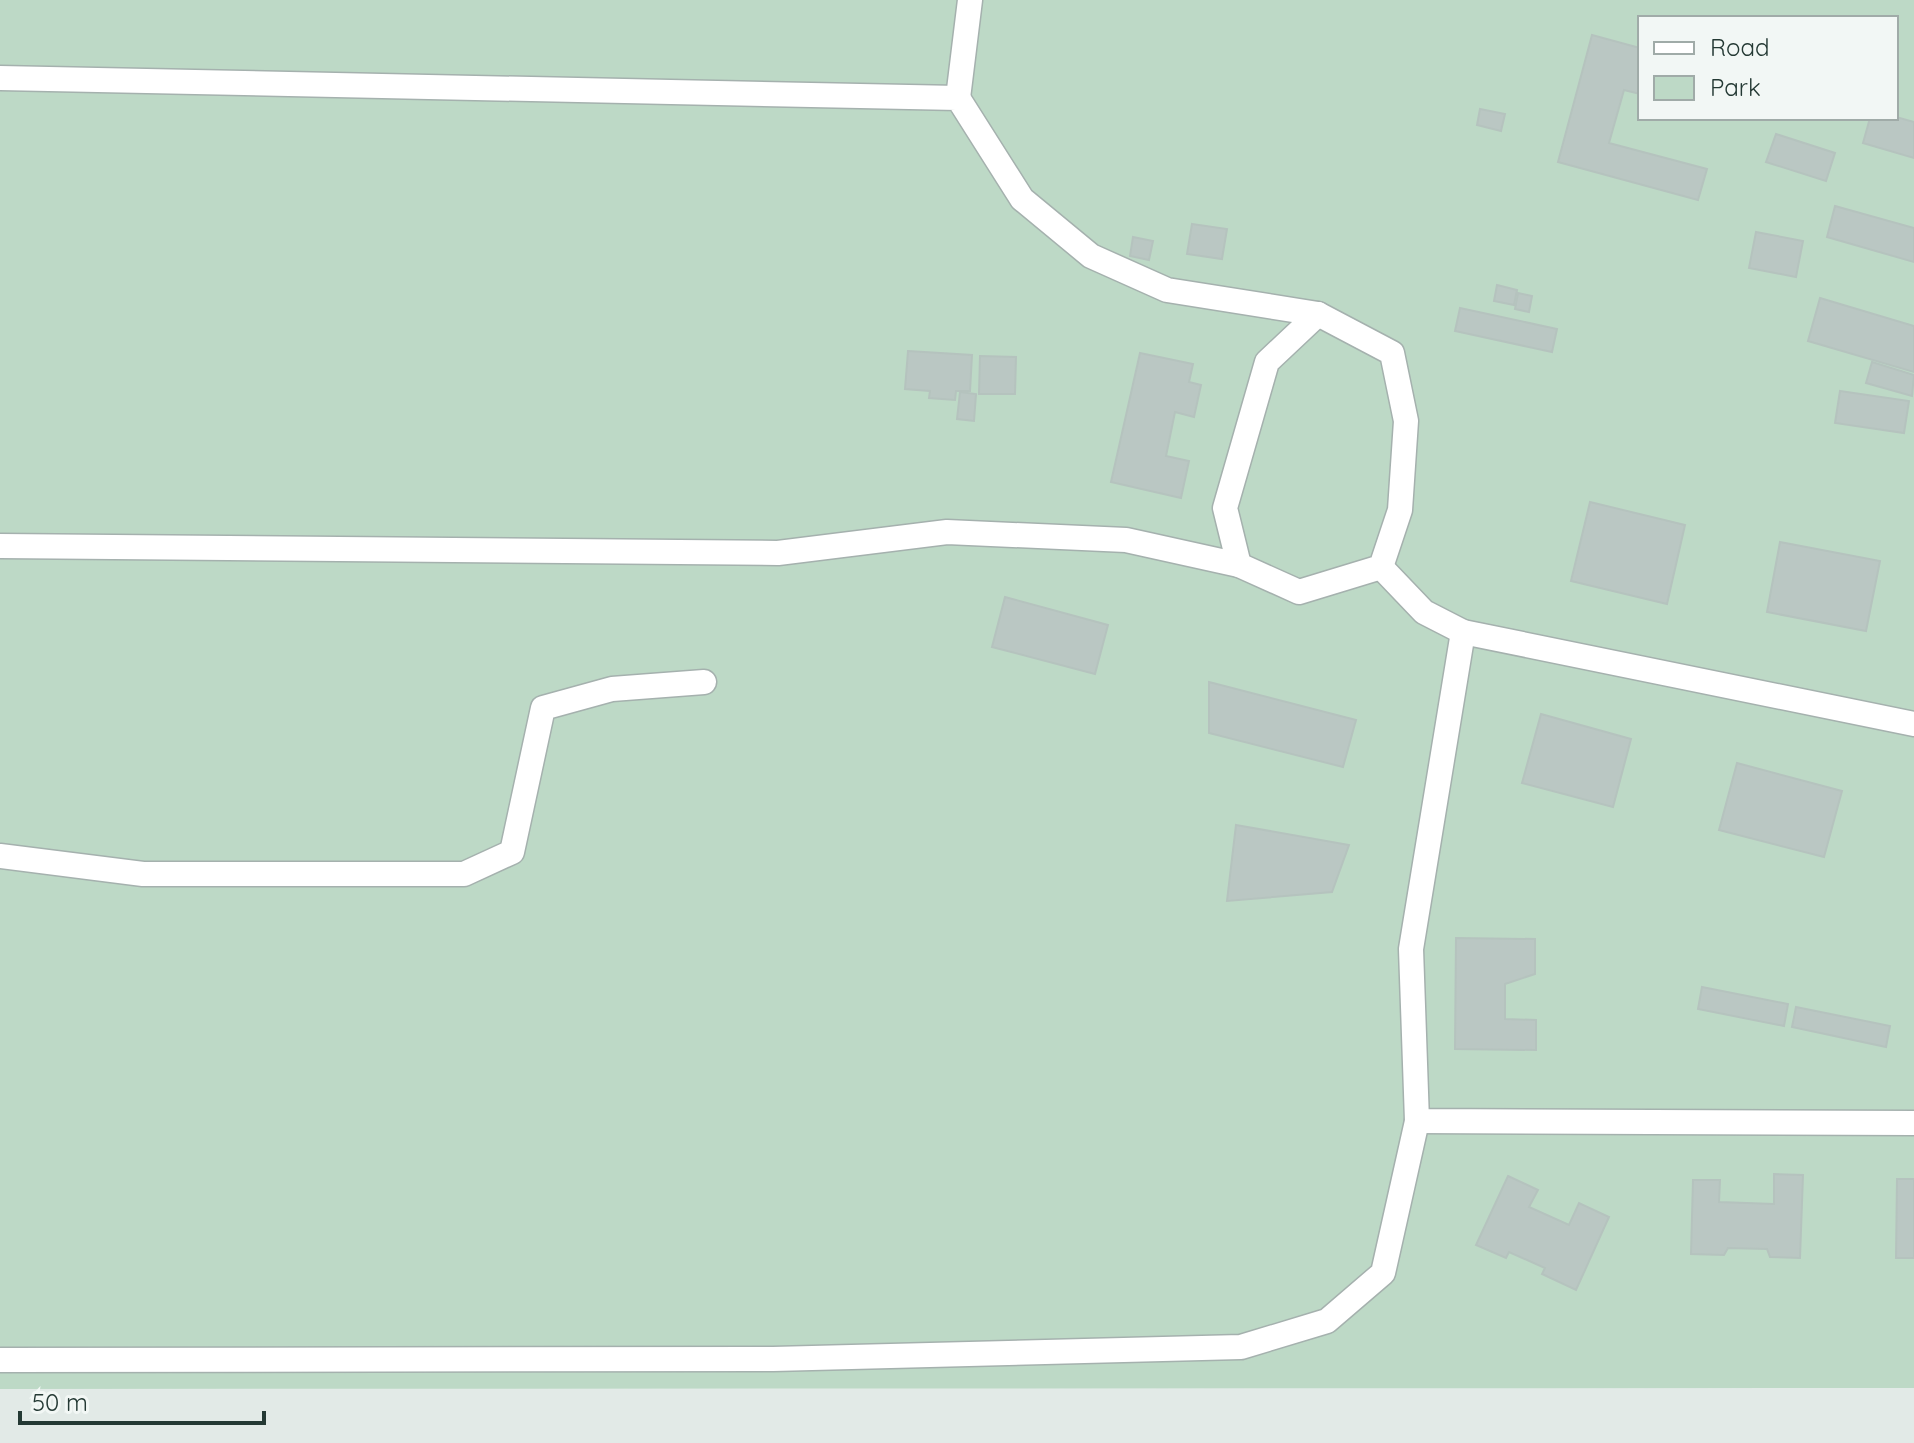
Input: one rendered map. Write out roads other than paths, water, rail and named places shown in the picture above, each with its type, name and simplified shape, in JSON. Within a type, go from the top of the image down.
[{"type":"street","points":[[970,0],[958,98],[1022,199],[1091,256],[1167,290],[1318,314],[1392,353],[1406,421],[1400,510],[1381,567]]},
{"type":"street","points":[[0,78],[958,98]]},
{"type":"street","points":[[1239,565],[1225,508],[1267,362],[1318,314]]},
{"type":"street","points":[[0,546],[778,553],[947,532],[1126,540],[1239,565],[1299,592],[1381,567]]},
{"type":"street","points":[[1381,567],[1424,612],[1463,632],[1914,724]]},
{"type":"street","points":[[0,1360],[773,1359],[1241,1347],[1327,1321],[1383,1273],[1417,1121],[1411,949],[1463,632]]},
{"type":"street","points":[[0,856],[143,874],[464,874],[512,852],[543,708],[612,689],[704,682]]},
{"type":"street","points":[[1417,1121],[1914,1123]]}]
